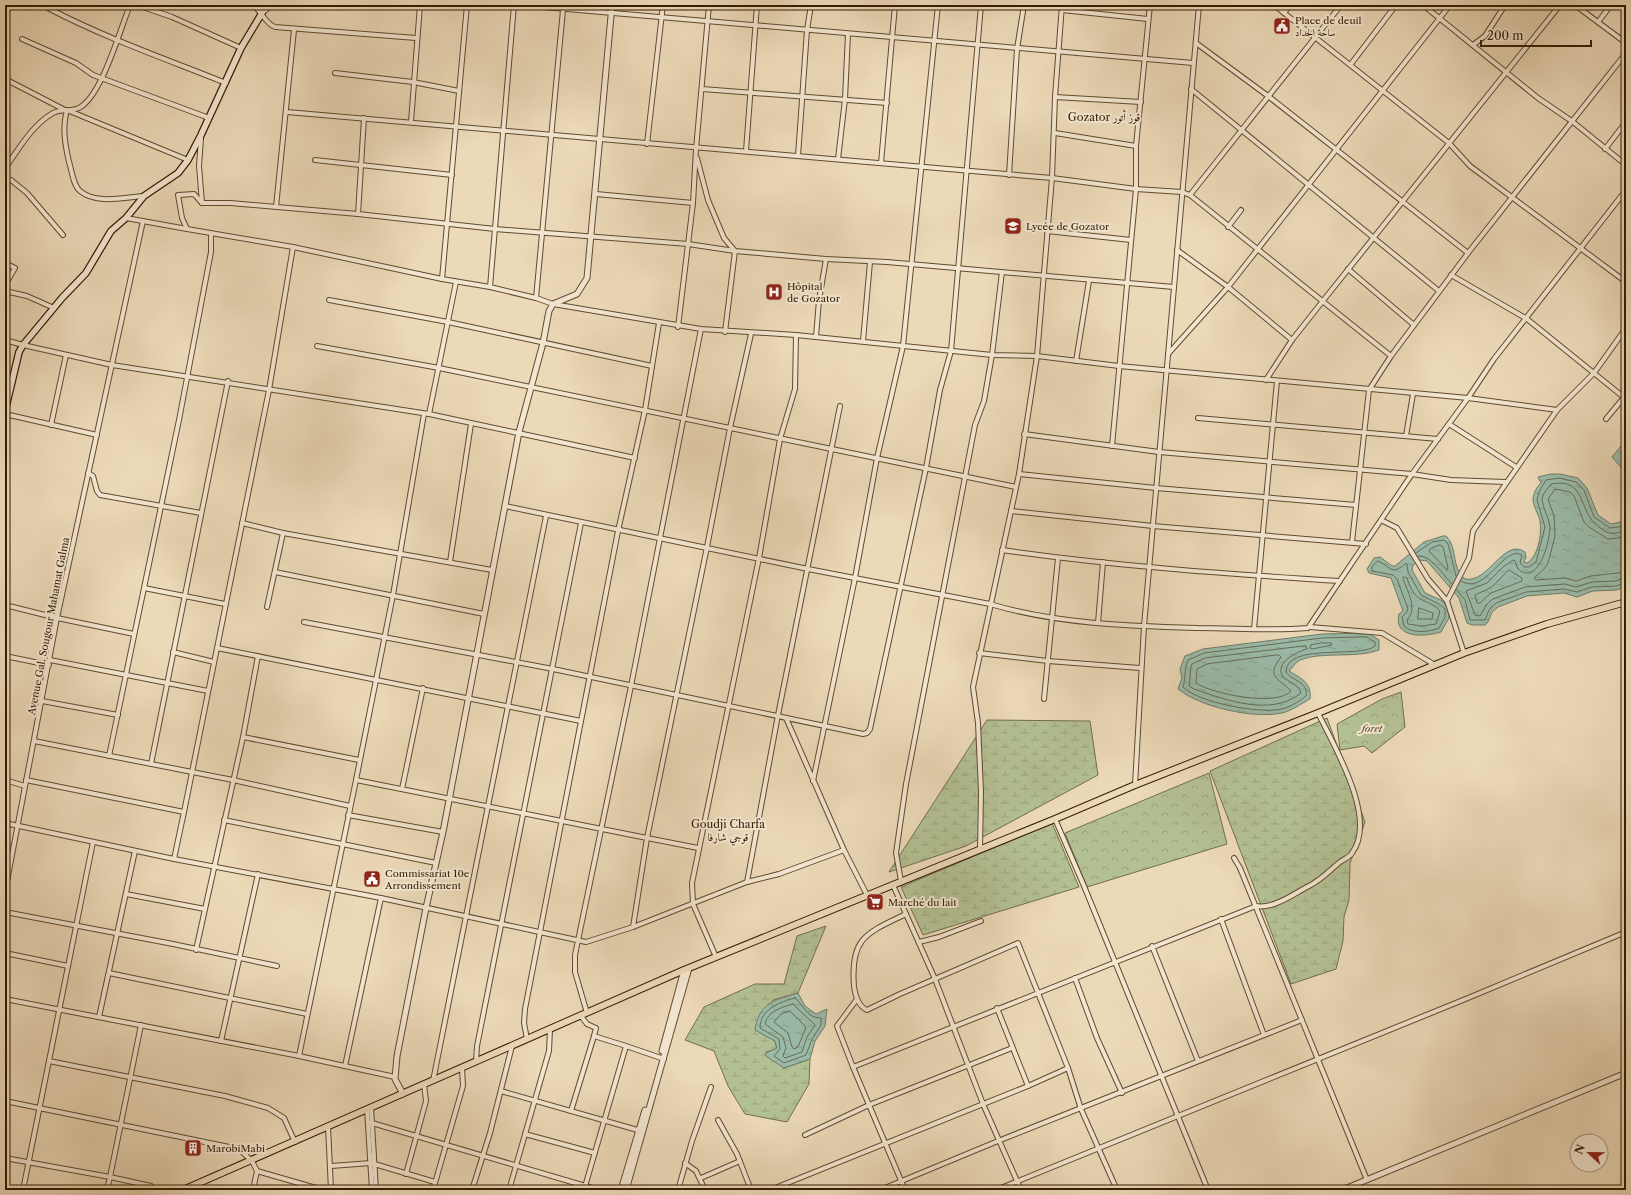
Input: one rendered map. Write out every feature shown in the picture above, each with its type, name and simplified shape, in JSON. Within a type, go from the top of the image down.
[{"type":"highway","points":[[182,1190],[252,1161],[328,1126],[687,969],[980,850],[1135,785],[1318,713],[1464,653],[1547,624],[1626,602]]},
{"type":"main road","points":[[5,411],[19,352],[23,345],[86,273],[111,231],[126,218],[144,196],[178,173],[188,160],[241,48],[262,13]]},
{"type":"street","points":[[46,5],[48,8],[68,19],[117,40],[226,82]]},
{"type":"street","points":[[5,168],[31,132],[42,121],[54,113],[74,110],[84,106],[103,77],[130,5]]},
{"type":"street","points":[[137,5],[172,17],[241,48]]},
{"type":"street","points":[[254,5],[272,26],[294,30],[416,38]]},
{"type":"street","points":[[262,13],[272,5]]},
{"type":"street","points":[[411,122],[416,38],[420,5]]},
{"type":"street","points":[[442,279],[467,5]]},
{"type":"street","points":[[490,287],[514,5]]},
{"type":"street","points":[[520,5],[563,10],[661,17],[1017,49],[1193,63]]},
{"type":"street","points":[[403,1094],[395,1077],[397,1056],[426,908],[443,832],[519,432],[543,344],[549,311],[553,304],[577,294],[587,278],[590,236],[601,140],[612,5]]},
{"type":"street","points":[[647,144],[663,5]]},
{"type":"street","points":[[678,327],[693,203],[696,149],[709,5]]},
{"type":"street","points":[[746,151],[757,5]]},
{"type":"street","points":[[798,156],[807,30],[811,5]]},
{"type":"street","points":[[881,163],[895,5]]},
{"type":"street","points":[[813,781],[855,578],[877,458],[903,346],[938,5]]},
{"type":"street","points":[[304,622],[517,664],[553,669],[589,678],[778,715],[863,734],[867,733],[870,729],[901,587],[926,468],[940,390],[951,351],[957,268],[982,5]]},
{"type":"street","points":[[1009,175],[1017,49],[1024,5]]},
{"type":"street","points":[[980,850],[981,792],[978,723],[973,687],[979,653],[1019,474],[1037,356],[1052,178],[1055,134],[1055,97],[1062,5]]},
{"type":"street","points":[[1112,446],[1132,240],[1136,189],[1136,146],[1150,5]]},
{"type":"street","points":[[1135,785],[1140,668],[1199,5]]},
{"type":"street","points":[[1274,5],[1384,90],[1449,143],[1470,166],[1626,282]]},
{"type":"street","points":[[1284,13],[1290,5]]},
{"type":"street","points":[[1190,195],[1341,5]]},
{"type":"street","points":[[1351,64],[1396,5]]},
{"type":"street","points":[[1423,5],[1538,98],[1573,122],[1626,165]]},
{"type":"street","points":[[1168,354],[1228,287],[1450,5]]},
{"type":"street","points":[[1473,45],[1485,36],[1505,5]]},
{"type":"street","points":[[1266,380],[1292,340],[1505,71],[1560,5]]},
{"type":"street","points":[[1575,5],[1626,43]]},
{"type":"street","points":[[1598,22],[1611,5]]},
{"type":"street","points":[[536,298],[563,10]]},
{"type":"street","points":[[1062,10],[1148,19]]},
{"type":"street","points":[[276,207],[287,112],[294,30]]},
{"type":"street","points":[[838,159],[845,99],[848,34]]},
{"type":"street","points":[[22,39],[76,63],[93,75],[103,77],[209,118]]},
{"type":"street","points":[[1196,43],[1268,96],[1468,253]]},
{"type":"street","points":[[1352,542],[1369,390],[1391,356],[1451,275],[1626,53]]},
{"type":"street","points":[[335,73],[413,82],[459,91]]},
{"type":"street","points":[[5,79],[66,110],[188,160]]},
{"type":"street","points":[[702,88],[887,102]]},
{"type":"street","points":[[1191,89],[1439,291]]},
{"type":"street","points":[[1055,97],[1141,102]]},
{"type":"street","points":[[66,110],[64,136],[74,182],[79,191],[99,198],[144,196]]},
{"type":"street","points":[[287,112],[503,130],[696,149],[746,151],[1052,178],[1136,189],[1182,192],[1190,195],[1228,227],[1391,356]]},
{"type":"street","points":[[358,214],[364,118]]},
{"type":"street","points":[[1605,149],[1626,122]]},
{"type":"street","points":[[1055,134],[1136,146]]},
{"type":"street","points":[[201,135],[199,166],[202,203]]},
{"type":"street","points":[[696,149],[708,200],[724,238],[735,251],[725,332]]},
{"type":"street","points":[[315,160],[452,175]]},
{"type":"street","points":[[5,184],[11,180],[27,193],[63,235]]},
{"type":"street","points":[[1310,627],[1412,474],[1468,398],[1494,359],[1626,190]]},
{"type":"street","points":[[187,229],[182,218],[178,195],[194,194],[202,203],[276,207],[358,214],[495,229],[688,244],[735,251],[912,266],[957,268],[1089,281],[1174,287]]},
{"type":"street","points":[[596,194],[693,203]]},
{"type":"street","points":[[1228,227],[1241,210]]},
{"type":"street","points":[[126,218],[293,247],[456,282],[490,287],[536,298],[553,304],[678,327],[751,334],[796,335],[992,355],[1037,356],[1120,366],[1468,398],[1558,410]]},
{"type":"street","name":"Avenue Gal. Sougour Mahamat Galma","points":[[5,892],[50,662],[57,618],[143,221]]},
{"type":"street","points":[[1048,231],[1132,240]]},
{"type":"street","points":[[109,756],[179,420],[186,376],[211,252],[211,233]]},
{"type":"street","points":[[174,859],[269,390],[293,247]]},
{"type":"street","points":[[1177,250],[1228,287],[1292,340]]},
{"type":"street","points":[[816,337],[819,300],[826,259]]},
{"type":"street","points":[[863,341],[870,262]]},
{"type":"street","points":[[5,263],[15,268],[5,285]]},
{"type":"street","points":[[1348,269],[1414,324]]},
{"type":"street","points":[[901,882],[896,858],[898,832],[975,425],[984,401],[992,355],[1002,272]]},
{"type":"street","points":[[1451,275],[1526,319],[1625,397],[1606,419]]},
{"type":"street","points":[[1076,361],[1089,281]]},
{"type":"street","points":[[429,414],[456,282]]},
{"type":"street","points":[[5,291],[27,296],[54,308]]},
{"type":"street","points":[[329,300],[448,322],[543,344],[652,366]]},
{"type":"street","points":[[527,1039],[524,1023],[525,1009],[618,530],[635,458],[659,323]]},
{"type":"street","points":[[1447,601],[1469,558],[1473,531],[1505,482],[1558,410],[1594,373],[1626,328]]},
{"type":"street","points":[[571,1111],[596,1028],[587,1024],[584,1014],[575,972],[575,955],[631,686],[701,330]]},
{"type":"street","points":[[633,927],[647,838],[730,428],[751,334]]},
{"type":"street","points":[[716,957],[693,904],[692,883],[758,558],[780,439],[795,389],[796,335]]},
{"type":"street","points":[[5,340],[66,355],[112,364],[228,381],[269,390],[429,414],[635,458]]},
{"type":"street","points":[[317,346],[439,368],[1016,487]]},
{"type":"street","points":[[51,425],[66,355]]},
{"type":"street","points":[[151,764],[228,381]]},
{"type":"street","points":[[1254,629],[1267,497],[1276,381]]},
{"type":"street","points":[[1406,436],[1413,394]]},
{"type":"street","points":[[747,882],[778,715],[840,406]]},
{"type":"street","points":[[5,414],[97,435]]},
{"type":"street","points":[[299,1056],[393,595],[424,414]]},
{"type":"street","points":[[1198,418],[1438,439]]},
{"type":"street","points":[[450,562],[471,424]]},
{"type":"street","points":[[1448,424],[1516,467]]},
{"type":"street","points":[[1024,434],[1159,452],[1360,469],[1412,474],[1451,480],[1505,482]]},
{"type":"street","points":[[88,473],[93,476],[100,495],[161,504],[201,513]]},
{"type":"street","points":[[1019,474],[1156,488],[1356,505]]},
{"type":"street","points":[[505,506],[546,516],[707,547],[808,569],[943,594],[990,604],[1016,612],[1098,623],[1144,626],[1254,629],[1310,627],[1377,632],[1435,665]]},
{"type":"street","points":[[1011,511],[1153,526],[1263,534],[1366,544]]},
{"type":"street","points":[[433,1080],[489,807],[546,516]]},
{"type":"street","points":[[1381,520],[1397,528],[1428,579],[1447,601],[1464,653]]},
{"type":"street","points":[[242,523],[283,533],[400,555],[492,570]]},
{"type":"street","points":[[476,1062],[477,1046],[525,813],[581,523]]},
{"type":"street","points":[[267,607],[283,533]]},
{"type":"street","points":[[1002,550],[1058,558],[1259,576],[1340,581]]},
{"type":"street","points":[[1044,699],[1058,558]]},
{"type":"street","points":[[1098,623],[1103,562]]},
{"type":"street","points":[[275,572],[484,614]]},
{"type":"street","points":[[144,588],[225,604]]},
{"type":"street","points":[[5,605],[57,618],[134,634]]},
{"type":"street","points":[[217,648],[376,678],[468,697],[544,715],[581,721]]},
{"type":"street","points":[[173,652],[214,662]]},
{"type":"street","points":[[979,653],[1048,661],[1140,668]]},
{"type":"street","points":[[5,656],[126,675],[208,691]]},
{"type":"street","points":[[196,950],[243,736],[258,656]]},
{"type":"street","points":[[402,789],[423,688]]},
{"type":"street","points":[[42,701],[118,715]]},
{"type":"street","points":[[853,1067],[1221,919],[1256,906],[1267,907],[1320,880],[1352,854],[1358,841],[1360,823],[1352,782],[1318,713]]},
{"type":"street","points":[[786,718],[844,850],[868,895]]},
{"type":"street","points":[[243,736],[359,760]]},
{"type":"street","points":[[34,741],[233,780],[350,806]]},
{"type":"street","points":[[5,780],[25,786]]},
{"type":"street","points":[[26,780],[184,812]]},
{"type":"street","points":[[356,780],[698,848]]},
{"type":"street","points":[[348,815],[443,832]]},
{"type":"street","points":[[1055,819],[1208,1190]]},
{"type":"street","points":[[224,820],[436,863]]},
{"type":"street","points":[[5,823],[174,859],[214,865],[333,888],[540,932],[578,942],[593,941],[633,927],[747,882],[779,874],[844,850]]},
{"type":"street","points":[[23,1190],[27,1162],[60,1009],[93,842]]},
{"type":"street","points":[[99,1017],[135,851]]},
{"type":"street","points":[[1234,858],[1239,864],[1302,1020],[1319,1058],[1367,1180]]},
{"type":"street","points":[[220,1041],[258,874]]},
{"type":"street","points":[[893,885],[935,978],[998,1141],[1021,1190]]},
{"type":"street","points":[[126,894],[205,909]]},
{"type":"street","points":[[345,1066],[381,898]]},
{"type":"street","points":[[5,912],[77,925],[277,966]]},
{"type":"street","points":[[906,914],[871,931],[857,946],[852,966],[854,990],[862,1007],[866,1010],[935,978],[1018,943],[1068,1068],[1081,1109],[1116,1188],[1107,1190]]},
{"type":"street","points":[[1221,919],[1264,1035]]},
{"type":"street","points":[[919,942],[939,937],[981,921]]},
{"type":"street","points":[[996,1190],[1178,1117],[1626,932]]},
{"type":"street","points":[[1152,946],[1198,1061]]},
{"type":"street","points":[[5,953],[68,966]]},
{"type":"street","points":[[626,1190],[641,1131],[687,969]]},
{"type":"street","points":[[109,973],[307,1014]]},
{"type":"street","points":[[1075,978],[1097,1038],[1122,1093]]},
{"type":"street","points":[[5,999],[299,1056],[395,1077]]},
{"type":"street","points":[[857,999],[837,1026],[905,1190]]},
{"type":"street","points":[[997,1008],[1028,1086]]},
{"type":"street","points":[[880,1190],[998,1141],[1122,1093],[1302,1020]]},
{"type":"street","points":[[106,1190],[110,1177],[141,1025]]},
{"type":"street","points":[[509,1190],[549,1051],[550,1029]]},
{"type":"street","points":[[594,1036],[662,1058]]},
{"type":"street","points":[[472,1190],[483,1157],[512,1046]]},
{"type":"street","points":[[585,1188],[626,1046]]},
{"type":"street","points":[[805,1135],[869,1105],[1012,1048]]},
{"type":"street","points":[[49,1061],[225,1096],[268,1108],[284,1118],[295,1142]]},
{"type":"street","points":[[432,1190],[463,1086],[462,1068]]},
{"type":"street","points":[[770,1190],[1028,1086],[1068,1068]]},
{"type":"street","points":[[1342,1190],[1626,1073]]},
{"type":"street","points":[[406,1174],[426,1101],[424,1084]]},
{"type":"street","points":[[678,1190],[685,1163],[711,1087]]},
{"type":"street","points":[[501,1091],[641,1131]]},
{"type":"street","points":[[5,1101],[239,1149],[252,1161],[257,1171],[253,1190]]},
{"type":"street","points":[[369,1108],[372,1190]]},
{"type":"street","points":[[718,1120],[740,1161],[750,1190]]},
{"type":"street","points":[[370,1123],[585,1188],[599,1190]]},
{"type":"street","points":[[328,1126],[331,1190]]},
{"type":"street","points":[[621,1190],[641,1131]]},
{"type":"street","points":[[525,1134],[595,1153]]},
{"type":"street","points":[[5,1158],[151,1186]]},
{"type":"street","points":[[701,1178],[740,1161]]},
{"type":"street","points":[[331,1166],[372,1163],[435,1182]]},
{"type":"street","points":[[372,1163],[376,1190]]},
{"type":"street","points":[[685,1163],[696,1171],[701,1178],[705,1190]]},
{"type":"street","points":[[257,1171],[323,1190]]},
{"type":"green space","name":"foret","points":[[1401,692],[1405,727],[1372,753],[1364,746],[1340,750],[1337,724],[1382,699]]},
{"type":"green space","points":[[1327,718],[1365,822],[1350,863],[1349,900],[1344,917],[1343,941],[1336,969],[1291,984],[1210,771]]},
{"type":"green space","points":[[987,720],[1090,721],[1098,775],[966,846],[889,872]]},
{"type":"green space","points":[[1209,773],[1227,844],[1087,887],[1065,833]]},
{"type":"green space","points":[[1052,823],[1079,887],[923,935],[901,887]]},
{"type":"green space","points":[[826,926],[798,993],[773,1000],[756,1030],[775,1041],[777,1049],[766,1052],[784,1068],[810,1059],[809,1084],[787,1122],[745,1114],[728,1086],[714,1051],[685,1040],[704,1007],[755,984],[784,984],[797,936]]},
{"type":"water","points":[[1626,443],[1626,473],[1612,457],[1621,446]]},
{"type":"water","points":[[1551,474],[1560,474],[1578,478],[1587,488],[1598,515],[1611,524],[1626,521],[1626,586],[1617,590],[1593,591],[1577,597],[1564,593],[1527,596],[1498,607],[1492,612],[1488,622],[1485,625],[1472,625],[1467,623],[1459,598],[1427,561],[1420,560],[1413,565],[1412,570],[1425,593],[1441,600],[1448,607],[1449,618],[1441,632],[1419,635],[1405,632],[1398,622],[1399,614],[1403,611],[1391,578],[1369,573],[1367,569],[1374,558],[1380,557],[1392,566],[1395,566],[1424,542],[1446,536],[1452,546],[1458,570],[1465,579],[1473,579],[1481,575],[1503,555],[1517,549],[1525,552],[1526,557],[1524,562],[1527,563],[1531,560],[1537,549],[1540,535],[1540,522],[1533,499],[1536,490],[1541,483],[1538,477]]},
{"type":"water","points":[[1368,633],[1379,640],[1379,650],[1359,654],[1309,657],[1297,662],[1289,671],[1305,682],[1309,689],[1310,699],[1282,713],[1257,714],[1227,710],[1199,701],[1178,689],[1182,678],[1180,669],[1185,656],[1203,649],[1322,634]]},
{"type":"water","points":[[798,993],[805,1006],[816,1014],[827,1009],[825,1026],[815,1041],[810,1059],[784,1068],[766,1056],[766,1053],[777,1048],[775,1041],[755,1030],[757,1021],[764,1008],[775,1001]]},
{"type":"place","name":"Place de deuil ساحة الحداد","points":[[1282,26]]},
{"type":"place","name":"Lycée de Gozator","points":[[1013,226]]},
{"type":"place","name":"Hôpital de Gozator","points":[[774,292]]},
{"type":"place","name":"Commissariat 10e Arrondissement","points":[[372,879]]},
{"type":"place","name":"Marché du lait","points":[[875,902]]},
{"type":"place","name":"MarobiMabi","points":[[193,1148]]},
{"type":"district","name":"Gozator قوز أتور","points":[[1104,117]]},
{"type":"district","name":"Goudji Charfa قوجي شارفا","points":[[728,830]]}]
